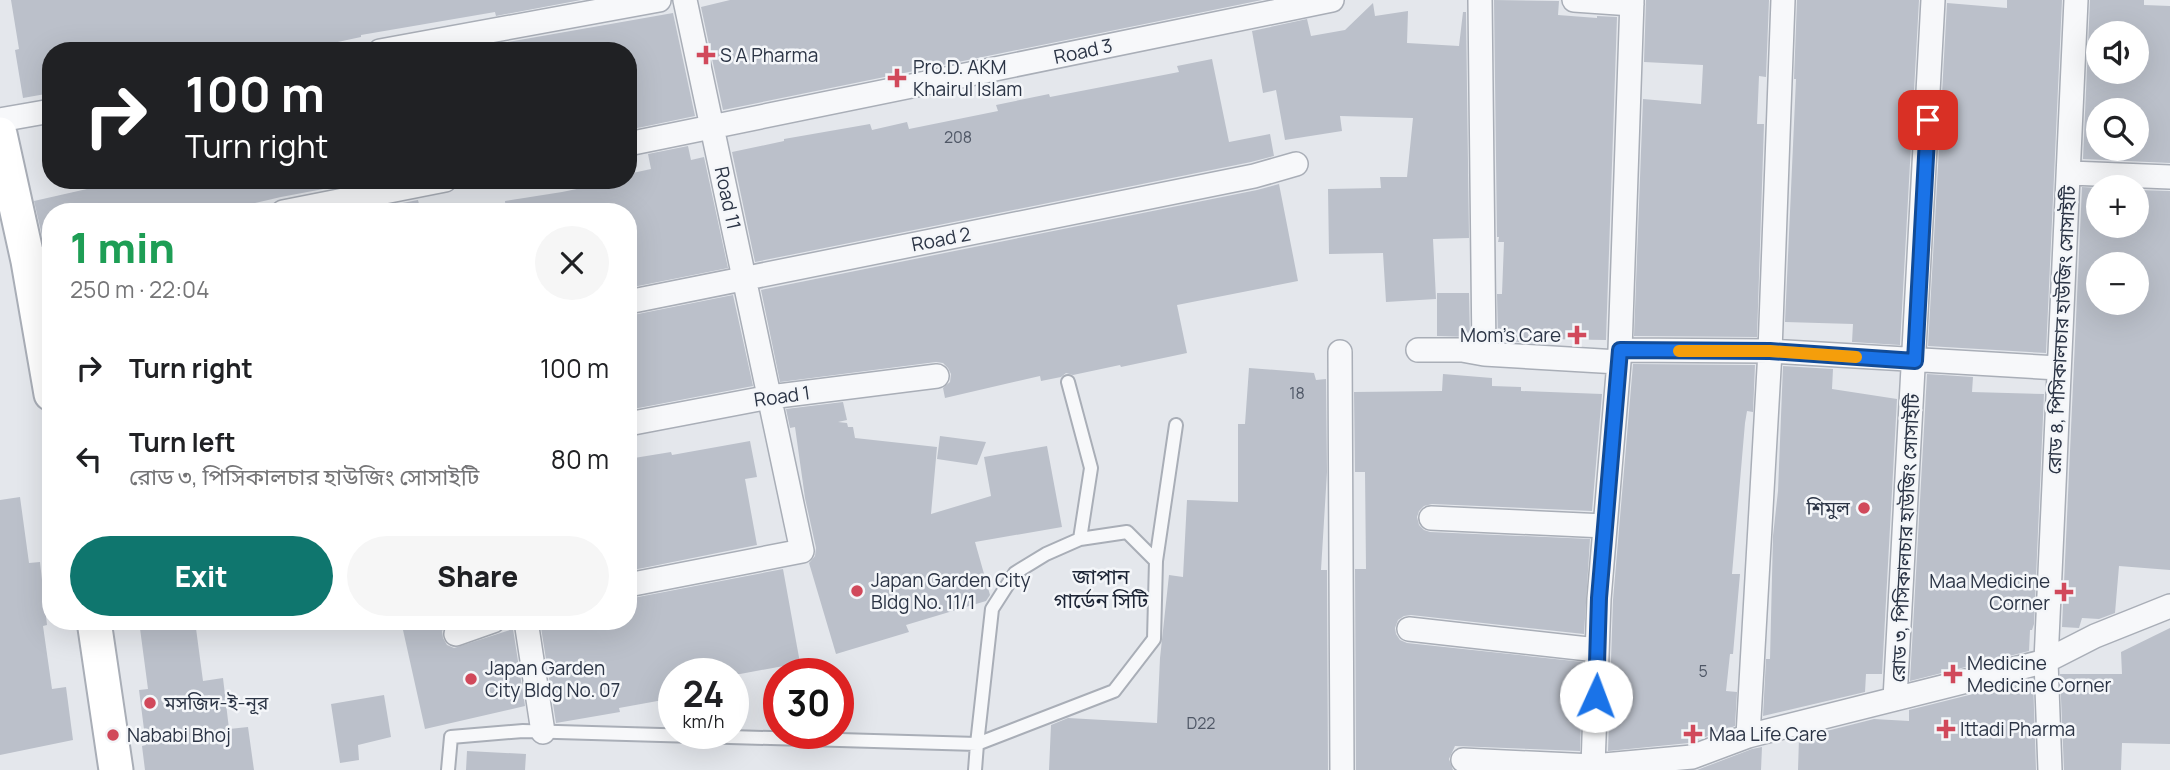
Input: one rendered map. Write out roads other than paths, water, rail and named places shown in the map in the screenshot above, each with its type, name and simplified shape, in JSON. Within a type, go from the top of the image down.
[{"type":"street","points":[[429,42],[659,0]]},
{"type":"street","name":"Road 11","points":[[637,582],[802,551],[685,0]]},
{"type":"street","name":"Road 3","points":[[637,142],[1332,0]]},
{"type":"street","points":[[1480,0],[1484,354]]},
{"type":"street","points":[[1574,0],[1632,2],[1619,356],[1597,650],[1594,768]]},
{"type":"street","points":[[1748,736],[1770,351],[1783,0]]},
{"type":"street","name":"রোড ৩, পিসিকালচার হাউজিং সোসাইটি","points":[[1895,699],[1933,0]]},
{"type":"street","name":"রোড ৪, পিসিকালচার হাউজিং সোসাইটি","points":[[2050,770],[2046,661],[2076,0]]},
{"type":"street","points":[[0,120],[42,113]]},
{"type":"street","points":[[0,134],[39,259],[42,293]]},
{"type":"street","name":"Road 2","points":[[637,300],[1254,176],[1296,164]]},
{"type":"street","points":[[2070,173],[2170,177]]},
{"type":"street","points":[[328,203],[399,189]]},
{"type":"street","points":[[1418,350],[1619,356],[1770,351],[2058,368]]},
{"type":"street","points":[[1340,352],[1342,770]]},
{"type":"street","name":"Road 1","points":[[637,422],[770,397],[937,376]]},
{"type":"street","points":[[1431,518],[1605,526]]},
{"type":"street","points":[[1464,760],[1594,768],[1692,757],[1748,736],[2046,661],[2095,636],[2170,606]]},
{"type":"street","points":[[1409,629],[1597,650]]},
{"type":"street","points":[[95,630],[116,770]]},
{"type":"street","points":[[456,635],[469,630]]},
{"type":"street","points":[[527,630],[543,732]]},
{"type":"street","points":[[110,731],[122,770]]},
{"type":"lane","points":[[1068,382],[1091,468],[1080,539]]},
{"type":"lane","points":[[448,770],[451,737],[523,731],[977,744],[1114,691],[1154,639],[1156,561],[1176,425]]},
{"type":"lane","points":[[975,770],[992,609],[1015,573],[1046,554],[1080,539],[1127,532],[1156,561]]},
{"type":"place","name":"S A Pharma","points":[[706,55]]},
{"type":"place","name":"Pro.D. AKM Khairul Islam","points":[[897,78]]},
{"type":"place","name":"Mom's Care","points":[[1577,335]]},
{"type":"place","name":"শিমুল","points":[[1864,508]]},
{"type":"place","name":"Japan Garden City Bldg No. 11/1","points":[[857,591]]},
{"type":"place","name":"Maa Medicine Corner","points":[[2064,592]]},
{"type":"place","name":"Medicine Medicine Corner","points":[[1953,674]]},
{"type":"place","name":"Japan Garden City Bldg No. 07","points":[[471,679]]},
{"type":"place","name":"মসজিদ-ই-নূর","points":[[150,703]]},
{"type":"place","name":"Ittadi Pharma","points":[[1946,729]]},
{"type":"place","name":"Maa Life Care","points":[[1693,734]]},
{"type":"place","name":"Nababi Bhoj","points":[[113,735]]},
{"type":"district","name":"জাপান গার্ডেন সিটি","points":[[1101,588]]}]
